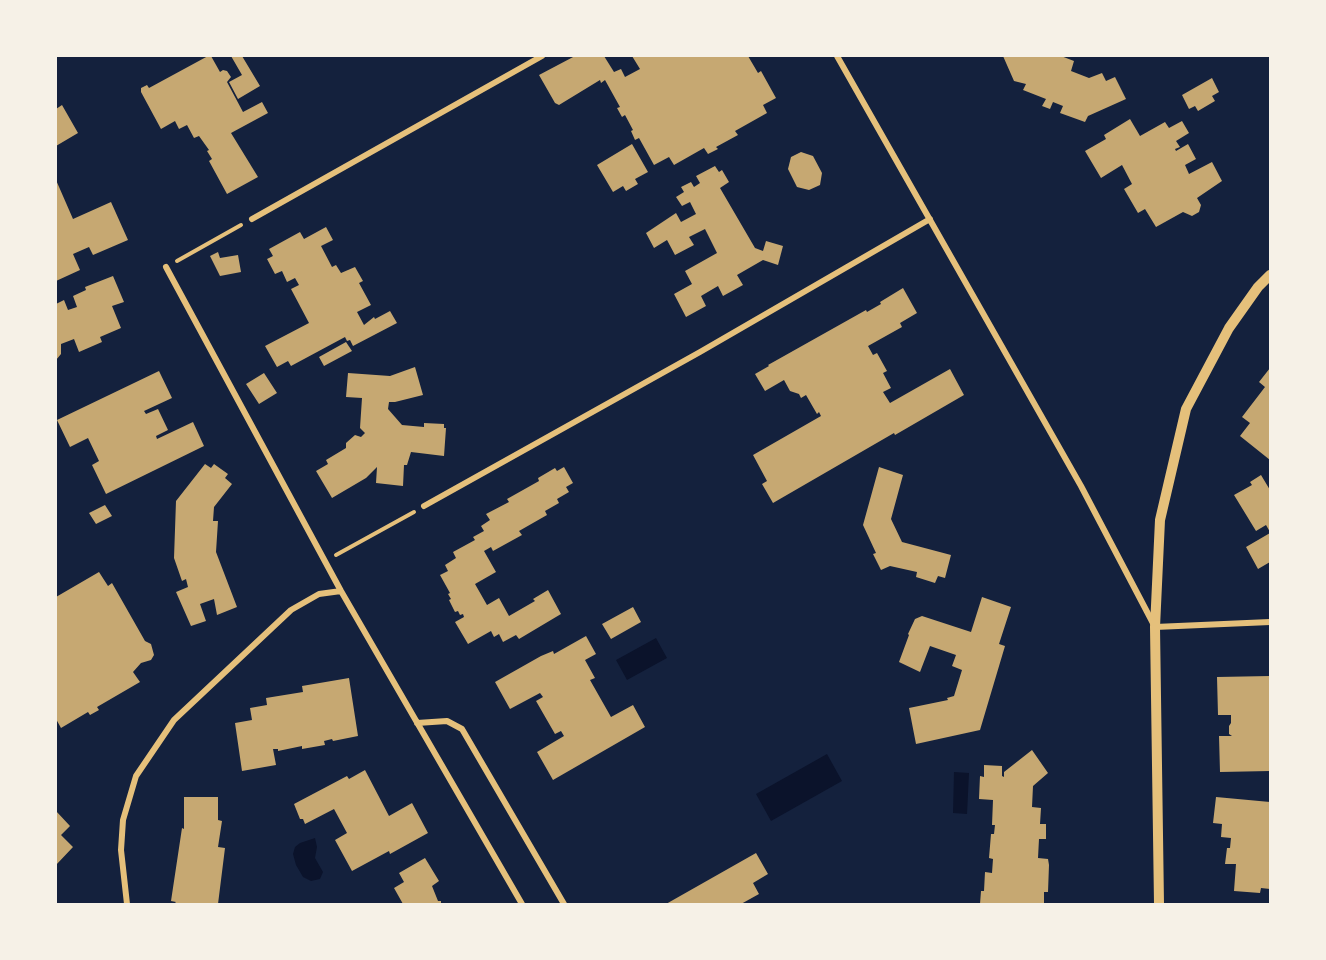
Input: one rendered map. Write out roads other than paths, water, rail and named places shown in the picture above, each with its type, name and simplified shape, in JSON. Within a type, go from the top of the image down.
[{"type":"street","points":[[252,219],[542,56]]},
{"type":"street","points":[[837,56],[1081,486],[1155,627]]},
{"type":"street","points":[[424,506],[700,352],[930,219]]},
{"type":"street","points":[[166,267],[341,591],[522,904]]},
{"type":"street","points":[[1159,904],[1155,627],[1160,520],[1186,409],[1228,328],[1257,287],[1270,275]]},
{"type":"street","points":[[127,904],[121,850],[123,820],[136,776],[174,720],[291,610],[319,594],[341,591]]},
{"type":"street","points":[[1155,627],[1270,622]]},
{"type":"street","points":[[417,723],[447,721],[462,729],[564,904]]},
{"type":"water","points":[[656,638],[667,658],[627,680],[616,660]]},
{"type":"water","points":[[827,754],[842,781],[771,821],[756,794]]},
{"type":"water","points":[[954,772],[969,773],[967,814],[953,813]]},
{"type":"water","points":[[315,838],[317,847],[315,858],[323,872],[320,879],[311,881],[303,877],[293,854],[295,847],[300,843]]}]
